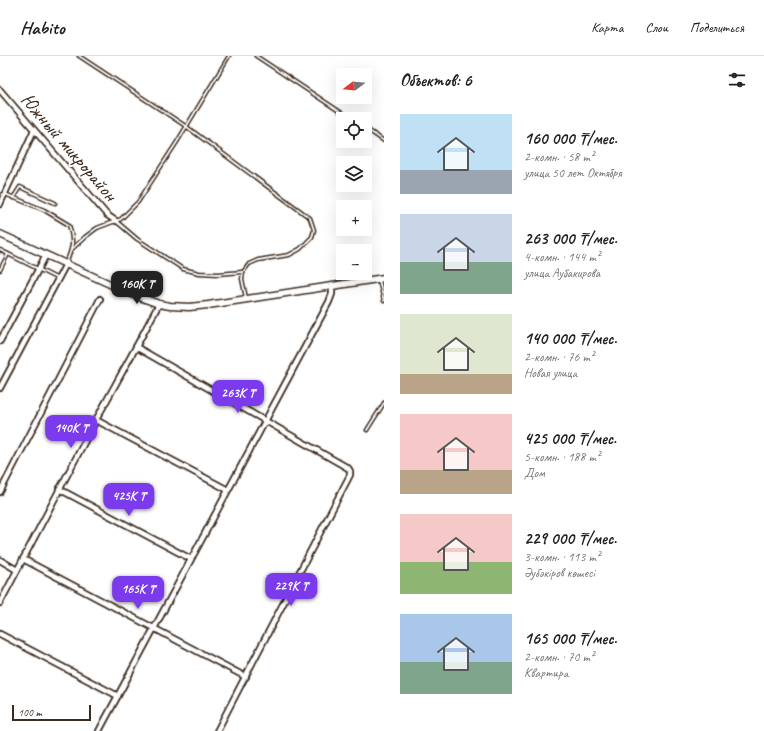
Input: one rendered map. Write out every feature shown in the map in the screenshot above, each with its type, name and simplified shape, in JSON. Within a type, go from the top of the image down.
[{"type":"main road","points":[[0,234],[134,295],[159,304],[170,306],[189,307],[246,300],[381,279]]},
{"type":"street","name":"Южный микрорайон","points":[[0,90],[107,215],[116,221]]},
{"type":"street","points":[[0,204],[34,130]]},
{"type":"street","points":[[0,342],[46,255]]},
{"type":"street","points":[[0,388],[66,264]]},
{"type":"street","points":[[98,731],[329,302],[332,294],[332,286]]},
{"type":"street","points":[[0,492],[100,299]]},
{"type":"street","points":[[0,603],[159,304]]},
{"type":"street","points":[[136,347],[266,420],[348,468],[350,471],[350,475],[217,731]]},
{"type":"street","points":[[96,420],[228,490]]},
{"type":"street","points":[[60,489],[191,558]]},
{"type":"street","points":[[23,559],[246,677]]},
{"type":"street","points":[[0,560],[17,570]]},
{"type":"street","points":[[0,634],[118,696]]},
{"type":"lane","points":[[79,56],[187,127],[310,218],[314,230],[312,237],[300,250],[288,255],[258,260],[249,264],[243,272],[242,279],[246,300]]},
{"type":"lane","points":[[72,249],[97,228],[121,219],[138,202],[187,127],[229,56]]},
{"type":"lane","points":[[256,56],[340,112]]},
{"type":"lane","points":[[372,133],[384,141]]},
{"type":"lane","points":[[14,198],[20,187],[55,203]]},
{"type":"lane","points":[[5,194],[44,210],[69,225],[72,235],[72,249],[66,264]]},
{"type":"lane","points":[[116,221],[137,239],[183,269],[199,273],[218,274],[243,272]]},
{"type":"lane","points":[[0,250],[58,279]]},
{"type":"lane","points":[[0,270],[8,254]]},
{"type":"lane","points":[[381,279],[384,301]]},
{"type":"lane","points":[[367,430],[384,403]]}]
